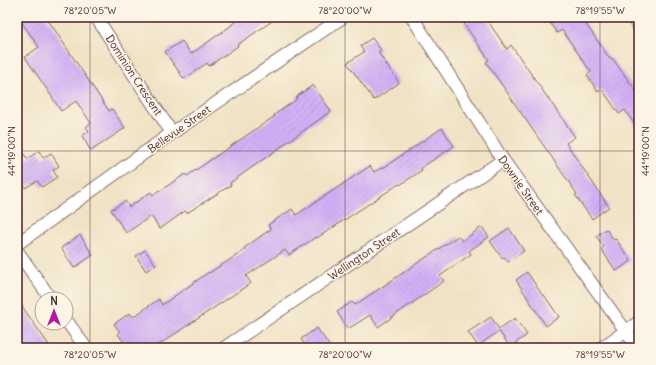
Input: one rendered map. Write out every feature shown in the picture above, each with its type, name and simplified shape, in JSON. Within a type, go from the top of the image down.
[{"type":"street","name":"Dominion Crescent","points":[[96,17],[172,134]]},
{"type":"street","name":"Bellevue Street","points":[[17,244],[172,134],[343,17]]},
{"type":"street","name":"Downie Street","points":[[412,17],[503,160],[638,348]]},
{"type":"street","points":[[632,17],[639,27]]},
{"type":"street","name":"Wellington Street","points":[[224,348],[503,160]]},
{"type":"street","points":[[17,251],[45,291]]},
{"type":"street","points":[[601,348],[639,322]]},
{"type":"street","points":[[74,331],[86,348]]},
{"type":"building","points":[[18,17],[46,17],[109,111],[112,109],[125,128],[91,151],[82,136],[89,131],[86,127],[91,123],[76,101],[61,111],[25,57],[39,47]]},
{"type":"building","points":[[242,17],[278,17],[209,66],[207,63],[184,79],[165,52],[182,41],[191,54]]},
{"type":"building","points":[[475,17],[485,17],[507,49],[511,45],[575,137],[566,143],[609,207],[592,219],[575,195],[577,194],[486,62],[489,60],[464,24]]},
{"type":"building","points":[[546,17],[581,17],[610,59],[612,58],[639,95],[639,131],[625,110],[619,114],[602,89],[598,92],[587,75],[591,72],[562,30],[557,33]]},
{"type":"building","points":[[372,38],[381,50],[378,52],[399,83],[374,100],[347,63],[364,52],[360,46]]},
{"type":"building","points":[[313,85],[331,111],[230,183],[231,185],[187,213],[185,211],[160,229],[151,216],[126,233],[111,210],[125,201],[129,207],[151,192],[153,195],[185,174],[187,176],[275,116],[274,115],[297,99],[296,97]]},
{"type":"building","points":[[442,128],[454,146],[421,168],[422,170],[400,185],[399,184],[317,238],[316,237],[289,255],[285,250],[246,276],[251,283],[154,348],[128,348],[118,334],[120,332],[114,324],[130,313],[133,317],[159,299],[162,305],[209,272],[245,250],[244,248],[271,229],[268,225],[292,209],[296,215],[370,166],[374,172],[383,168]]},
{"type":"building","points":[[17,143],[27,159],[39,151],[43,158],[51,153],[59,166],[53,170],[57,177],[42,187],[37,181],[25,188],[17,176]]},
{"type":"building","points":[[482,227],[489,237],[469,251],[471,254],[440,276],[444,281],[378,327],[370,315],[348,329],[337,312],[352,302],[355,305],[458,236],[462,241]]},
{"type":"building","points":[[509,228],[524,251],[508,262],[504,257],[502,258],[490,241]]},
{"type":"building","points":[[606,229],[614,240],[616,239],[631,261],[616,271],[601,249],[604,247],[596,236]]},
{"type":"building","points":[[80,235],[93,255],[74,268],[61,248]]},
{"type":"building","points":[[145,250],[156,265],[146,271],[136,256]]},
{"type":"building","points":[[527,272],[559,317],[546,326],[516,280]]},
{"type":"building","points":[[17,299],[34,324],[34,331],[39,331],[51,348],[17,348]]},
{"type":"building","points":[[491,317],[499,329],[515,318],[527,335],[510,347],[499,331],[478,346],[468,332]]},
{"type":"building","points":[[317,328],[331,348],[307,348],[301,339]]}]
